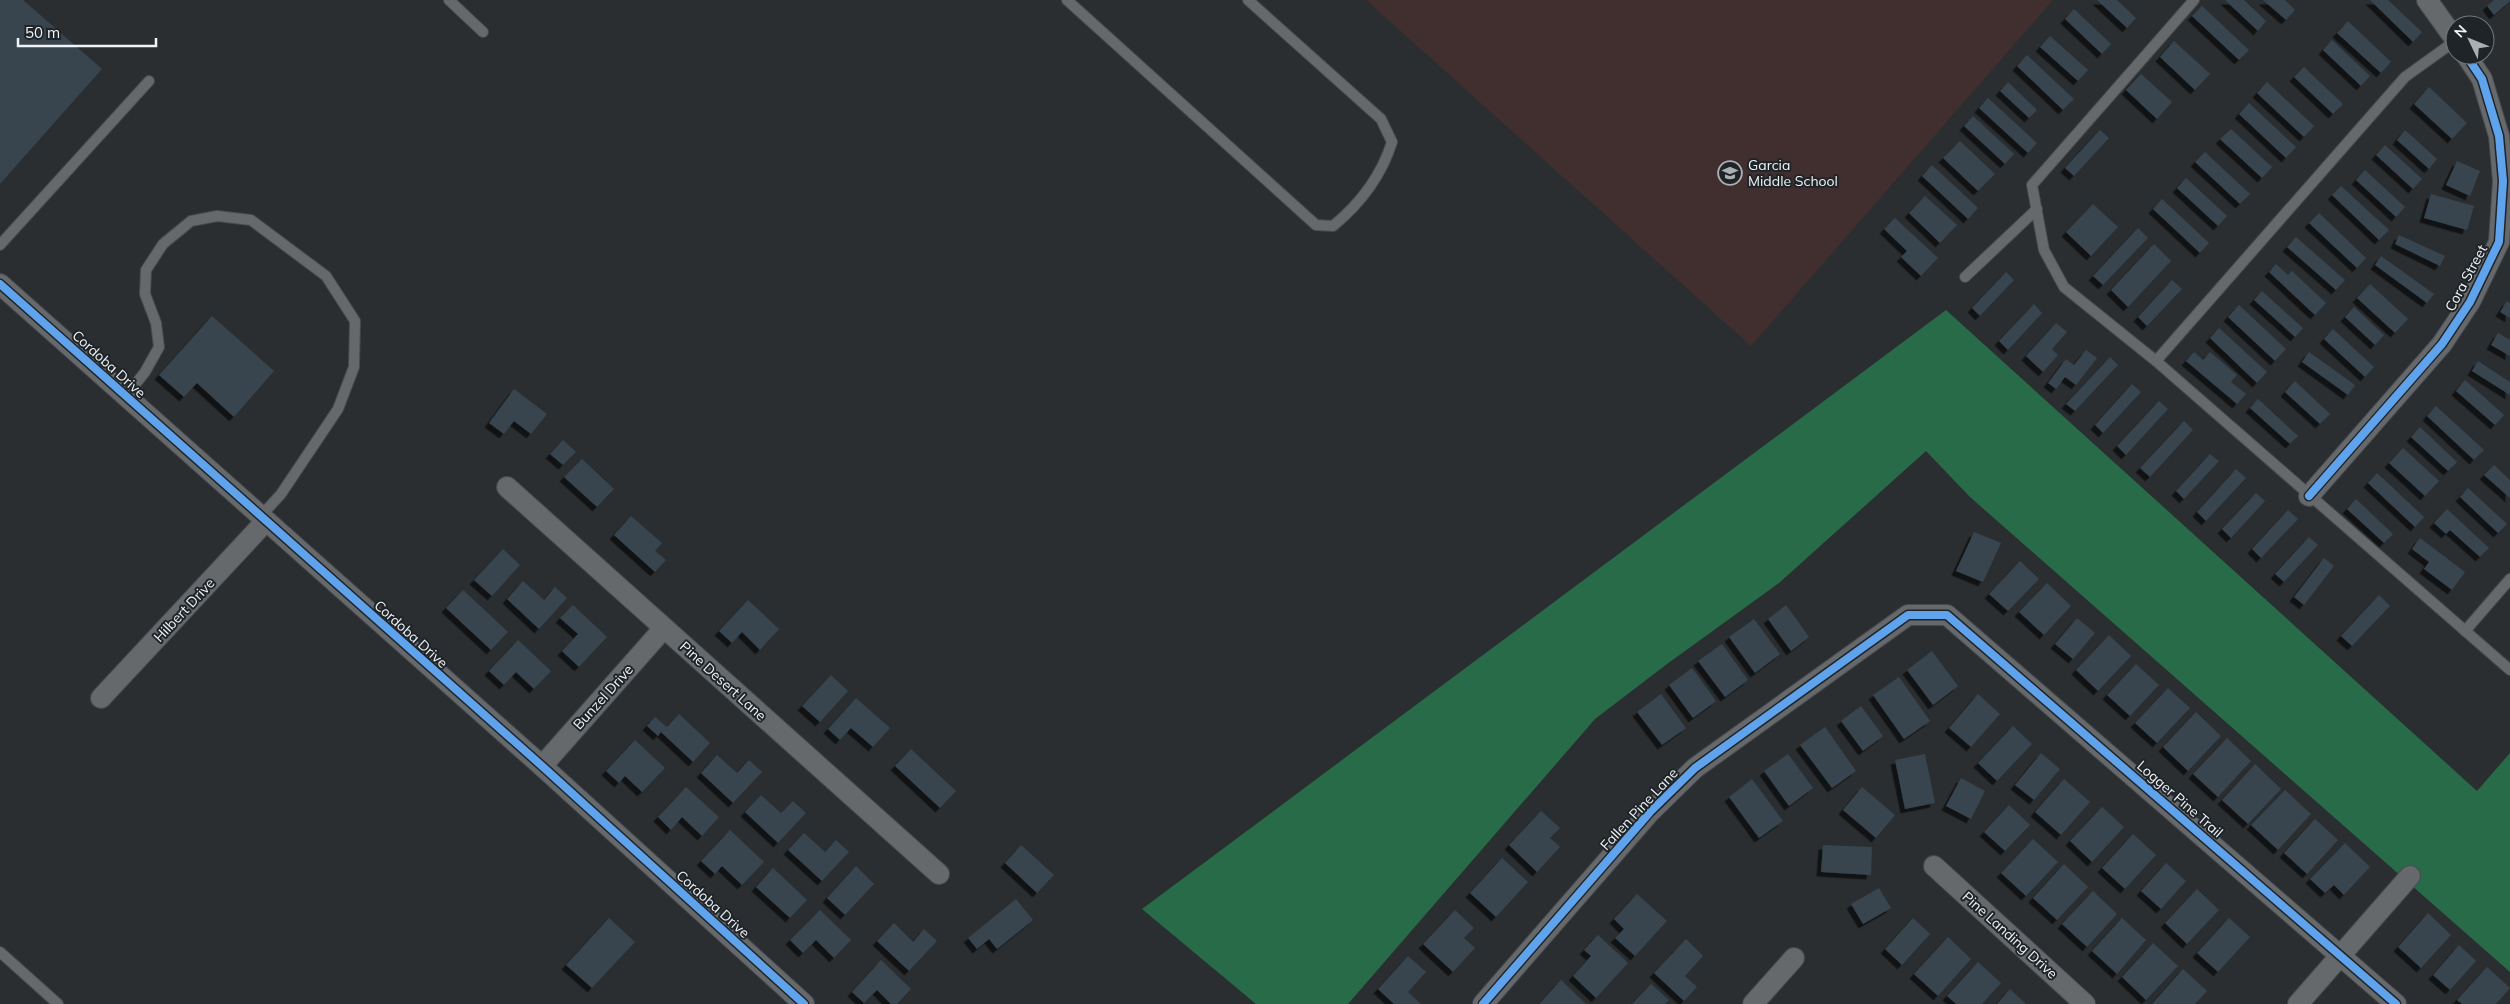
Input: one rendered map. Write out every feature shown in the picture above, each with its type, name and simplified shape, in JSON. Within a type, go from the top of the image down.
[{"type":"street","points":[[2427,0],[2445,26]]},
{"type":"street","name":"Cora Street","points":[[2309,496],[2442,344],[2470,302],[2499,242],[2505,134],[2482,78],[2473,65]]},
{"type":"street","name":"Cordoba Drive","points":[[0,284],[542,766],[804,1004]]},
{"type":"street","name":"Pine Desert Lane","points":[[507,487],[939,874]]},
{"type":"street","name":"Hilbert Drive","points":[[102,698],[263,518]]},
{"type":"street","name":"Fallen Pine Lane","points":[[1483,1004],[1650,812],[1695,768],[1908,615],[1947,615]]},
{"type":"street","name":"Logger Pine Trail","points":[[1947,615],[2396,1004]]},
{"type":"street","name":"Bunzel Drive","points":[[542,766],[664,628]]},
{"type":"street","name":"Pine Landing Drive","points":[[1934,866],[2085,1004]]},
{"type":"street","points":[[2298,1004],[2410,876]]},
{"type":"street","points":[[1753,1004],[1794,958]]},
{"type":"lane","points":[[449,0],[483,32]]},
{"type":"lane","points":[[1067,0],[1316,225],[1333,226],[1349,213],[1372,187],[1386,163],[1392,142],[1381,119],[1248,0]]},
{"type":"lane","points":[[2194,0],[2032,185],[2044,250],[2064,286],[2156,361],[2510,670]]},
{"type":"lane","points":[[2156,361],[2405,77],[2445,47]]},
{"type":"lane","points":[[0,244],[149,81]]},
{"type":"lane","points":[[1965,277],[2037,209]]},
{"type":"lane","points":[[126,396],[145,372],[159,347],[156,323],[145,294],[146,270],[163,244],[191,221],[217,216],[251,220],[326,276],[355,321],[354,367],[338,409],[263,518]]},
{"type":"lane","points":[[2465,630],[2510,579]]},
{"type":"lane","points":[[0,952],[58,1004]]},
{"type":"shaded area","name":"Garcia Middle School","points":[[1366,0],[2053,0],[1751,346]]},
{"type":"green space","points":[[1946,310],[2477,791],[2510,753],[2510,972],[1970,497],[1926,451],[1779,583],[1595,719],[1348,1004],[1256,1004],[1142,909]]},
{"type":"building","points":[[0,0],[23,0],[102,69],[0,184]]},
{"type":"building","points":[[2097,0],[2117,0],[2136,18],[2127,28]]},
{"type":"building","points":[[2225,0],[2244,0],[2266,21],[2258,31]]},
{"type":"building","points":[[2263,0],[2285,0],[2295,10],[2286,20]]},
{"type":"building","points":[[2370,0],[2388,0],[2422,32],[2413,42]]},
{"type":"building","points":[[2494,0],[2510,0],[2494,15],[2487,6]]},
{"type":"building","points":[[2202,6],[2249,50],[2239,60],[2192,16]]},
{"type":"building","points":[[2074,9],[2111,44],[2102,54],[2065,19]]},
{"type":"building","points":[[2348,21],[2391,62],[2381,73],[2337,33]]},
{"type":"building","points":[[2050,36],[2088,70],[2078,81],[2040,47]]},
{"type":"building","points":[[2332,40],[2370,76],[2361,86],[2323,50]]},
{"type":"building","points":[[2174,41],[2210,74],[2195,90],[2160,57]]},
{"type":"building","points":[[2027,55],[2074,99],[2063,110],[2017,66]]},
{"type":"building","points":[[2304,67],[2343,104],[2333,114],[2294,77]]},
{"type":"building","points":[[2141,74],[2172,102],[2157,119],[2126,90]]},
{"type":"building","points":[[2008,82],[2037,110],[2029,118],[2000,91]]},
{"type":"building","points":[[2267,82],[2314,126],[2304,137],[2257,93]]},
{"type":"building","points":[[2429,87],[2467,123],[2452,139],[2414,104]]},
{"type":"building","points":[[1988,98],[2037,143],[2028,153],[1979,108]]},
{"type":"building","points":[[2249,103],[2296,147],[2286,158],[2239,114]]},
{"type":"building","points":[[1973,116],[2014,154],[2005,164],[1964,126]]},
{"type":"building","points":[[2231,129],[2272,167],[2262,178],[2220,139]]},
{"type":"building","points":[[2100,130],[2109,138],[2074,176],[2065,168]]},
{"type":"building","points":[[2405,130],[2437,159],[2429,169],[2397,140]]},
{"type":"building","points":[[1960,141],[1995,174],[1978,191],[1943,158]]},
{"type":"building","points":[[2385,145],[2422,179],[2413,189],[2376,155]]},
{"type":"building","points":[[2205,152],[2250,194],[2240,204],[2195,162]]},
{"type":"building","points":[[2457,161],[2480,171],[2470,196],[2446,185]]},
{"type":"building","points":[[1932,165],[1978,208],[1968,219],[1922,176]]},
{"type":"building","points":[[2365,170],[2405,207],[2396,217],[2356,180]]},
{"type":"building","points":[[2186,178],[2227,216],[2218,226],[2177,188]]},
{"type":"building","points":[[2341,186],[2389,230],[2379,240],[2332,195]]},
{"type":"building","points":[[2431,194],[2474,206],[2467,230],[2424,218]]},
{"type":"building","points":[[1925,196],[1957,225],[1940,243],[1909,213]]},
{"type":"building","points":[[2162,199],[2209,243],[2200,253],[2153,209]]},
{"type":"building","points":[[2093,204],[2118,227],[2091,256],[2066,232]]},
{"type":"building","points":[[2319,213],[2366,258],[2357,268],[2309,223]]},
{"type":"building","points":[[1895,218],[1938,258],[1921,276],[1901,257],[1907,251],[1884,229]]},
{"type":"building","points":[[2138,228],[2148,238],[2103,285],[2093,276]]},
{"type":"building","points":[[2399,235],[2445,256],[2440,266],[2395,244]]},
{"type":"building","points":[[2296,237],[2345,280],[2336,290],[2287,247]]},
{"type":"building","points":[[2154,244],[2171,261],[2128,307],[2111,290]]},
{"type":"building","points":[[2381,256],[2434,294],[2427,303],[2375,265]]},
{"type":"building","points":[[2276,264],[2288,275],[2292,271],[2326,303],[2315,315],[2269,272]]},
{"type":"building","points":[[2006,272],[2014,280],[1980,316],[1972,308]]},
{"type":"building","points":[[2172,280],[2182,289],[2147,326],[2138,317]]},
{"type":"building","points":[[2370,284],[2408,319],[2395,333],[2357,298]]},
{"type":"building","points":[[2262,291],[2303,328],[2295,337],[2254,300]]},
{"type":"building","points":[[2507,301],[2510,303],[2510,318],[2500,312]]},
{"type":"building","points":[[2034,304],[2042,313],[2008,350],[1999,341]]},
{"type":"building","points":[[2239,305],[2286,349],[2275,361],[2228,317]]},
{"type":"building","points":[[2354,307],[2384,335],[2375,345],[2345,317]]},
{"type":"building","points":[[212,316],[274,371],[234,417],[197,383],[184,397],[159,375]]},
{"type":"building","points":[[2056,323],[2067,332],[2052,349],[2058,355],[2043,372],[2026,356]]},
{"type":"building","points":[[2219,328],[2267,372],[2257,383],[2210,338]]},
{"type":"building","points":[[2333,329],[2374,367],[2365,377],[2324,339]]},
{"type":"building","points":[[2498,333],[2510,340],[2510,356],[2491,345]]},
{"type":"building","points":[[2086,350],[2097,358],[2076,385],[2065,377],[2056,389],[2048,383],[2066,359],[2074,365]]},
{"type":"building","points":[[2194,352],[2203,360],[2210,352],[2237,375],[2231,382],[2246,394],[2237,404],[2186,361]]},
{"type":"building","points":[[2309,352],[2355,385],[2348,395],[2302,362]]},
{"type":"building","points":[[2110,357],[2118,365],[2075,411],[2066,404]]},
{"type":"building","points":[[2478,361],[2510,382],[2510,395],[2472,371]]},
{"type":"building","points":[[2465,380],[2504,415],[2495,425],[2456,391]]},
{"type":"building","points":[[2295,381],[2330,414],[2320,424],[2285,392]]},
{"type":"building","points":[[2132,384],[2141,392],[2103,433],[2095,425]]},
{"type":"building","points":[[514,389],[547,414],[531,434],[514,421],[504,434],[489,423]]},
{"type":"building","points":[[2258,399],[2298,436],[2290,444],[2250,408]]},
{"type":"building","points":[[2159,401],[2168,409],[2126,455],[2117,446]]},
{"type":"building","points":[[2436,406],[2484,450],[2474,460],[2427,416]]},
{"type":"building","points":[[2184,421],[2193,430],[2150,477],[2140,468]]},
{"type":"building","points":[[2420,427],[2457,462],[2448,471],[2411,437]]},
{"type":"building","points":[[563,440],[576,452],[563,465],[550,454]]},
{"type":"building","points":[[2403,448],[2439,481],[2425,496],[2389,463]]},
{"type":"building","points":[[2210,454],[2219,461],[2184,499],[2176,491]]},
{"type":"building","points":[[582,459],[614,489],[597,507],[564,477]]},
{"type":"building","points":[[2494,465],[2510,480],[2510,498],[2484,475]]},
{"type":"building","points":[[2236,469],[2246,478],[2206,521],[2197,512]]},
{"type":"building","points":[[2377,473],[2424,517],[2415,527],[2368,483]]},
{"type":"building","points":[[2468,488],[2507,524],[2498,533],[2460,497]]},
{"type":"building","points":[[2256,493],[2265,501],[2231,538],[2222,529]]},
{"type":"building","points":[[2356,499],[2393,534],[2384,543],[2347,509]]},
{"type":"building","points":[[2447,509],[2489,548],[2480,557],[2450,530],[2446,534],[2434,523]]},
{"type":"building","points":[[2288,510],[2298,519],[2261,558],[2252,549]]},
{"type":"building","points":[[631,516],[662,543],[655,551],[666,560],[655,572],[614,535]]},
{"type":"building","points":[[1974,532],[2001,543],[1983,582],[1956,571]]},
{"type":"building","points":[[2309,537],[2318,545],[2284,582],[2275,574]]},
{"type":"building","points":[[2420,538],[2465,572],[2452,590],[2424,569],[2429,562],[2412,549]]},
{"type":"building","points":[[503,549],[520,565],[492,596],[474,580]]},
{"type":"building","points":[[2324,558],[2334,566],[2304,605],[2294,597]]},
{"type":"building","points":[[2020,561],[2039,579],[2008,611],[1989,594]]},
{"type":"building","points":[[523,581],[544,600],[555,587],[567,598],[539,629],[507,599]]},
{"type":"building","points":[[2047,583],[2071,606],[2044,635],[2019,612]]},
{"type":"building","points":[[463,590],[508,632],[491,650],[446,608]]},
{"type":"building","points":[[2379,595],[2390,606],[2352,646],[2341,636]]},
{"type":"building","points":[[748,600],[779,629],[760,650],[742,632],[732,643],[719,631]]},
{"type":"building","points":[[573,605],[607,637],[579,667],[562,651],[578,634],[560,618]]},
{"type":"building","points":[[1786,605],[1809,637],[1791,651],[1768,619]]},
{"type":"building","points":[[2077,618],[2095,633],[2073,659],[2055,644]]},
{"type":"building","points":[[1754,619],[1780,654],[1755,673],[1729,637]]},
{"type":"building","points":[[2109,635],[2131,656],[2098,691],[2076,670]]},
{"type":"building","points":[[518,640],[551,671],[534,689],[516,672],[504,685],[489,671]]},
{"type":"building","points":[[1722,644],[1748,680],[1725,697],[1698,661]]},
{"type":"building","points":[[1932,651],[1958,686],[1933,705],[1907,670]]},
{"type":"building","points":[[2136,664],[2159,685],[2130,716],[2107,695]]},
{"type":"building","points":[[1692,668],[1716,701],[1693,718],[1669,685]]},
{"type":"building","points":[[831,675],[848,691],[820,722],[802,706]]},
{"type":"building","points":[[1899,677],[1930,721],[1904,739],[1873,695]]},
{"type":"building","points":[[2168,688],[2190,708],[2157,743],[2135,723]]},
{"type":"building","points":[[1661,694],[1686,728],[1662,745],[1637,712]]},
{"type":"building","points":[[1978,694],[2000,714],[1971,747],[1949,728]]},
{"type":"building","points":[[856,698],[890,728],[873,747],[851,728],[840,740],[828,729]]},
{"type":"building","points":[[1861,706],[1883,736],[1863,751],[1841,721]]},
{"type":"building","points":[[2196,712],[2221,736],[2188,771],[2163,747]]},
{"type":"building","points":[[679,714],[710,743],[693,762],[661,732],[658,736],[647,726],[655,717],[667,727]]},
{"type":"building","points":[[2013,726],[2032,744],[1997,781],[1978,763]]},
{"type":"building","points":[[1825,727],[1856,771],[1832,788],[1800,745]]},
{"type":"building","points":[[2227,738],[2251,761],[2218,797],[2193,774]]},
{"type":"building","points":[[635,740],[665,768],[642,792],[625,776],[619,783],[606,771]]},
{"type":"building","points":[[911,749],[956,791],[940,808],[895,766]]},
{"type":"building","points":[[2041,753],[2060,769],[2034,800],[2015,785]]},
{"type":"building","points":[[1788,754],[1813,788],[1789,806],[1764,771]]},
{"type":"building","points":[[1925,754],[1935,803],[1905,809],[1895,760]]},
{"type":"building","points":[[717,755],[737,773],[749,760],[762,772],[733,803],[701,773]]},
{"type":"building","points":[[2255,764],[2281,789],[2248,824],[2222,800]]},
{"type":"building","points":[[1961,778],[1985,791],[1971,819],[1946,806]]},
{"type":"building","points":[[1752,779],[1783,821],[1759,838],[1729,797]]},
{"type":"building","points":[[2064,779],[2090,802],[2061,835],[2035,812]]},
{"type":"building","points":[[686,787],[719,817],[702,836],[682,817],[671,830],[658,817]]},
{"type":"building","points":[[1862,787],[1895,815],[1876,838],[1843,810]]},
{"type":"building","points":[[2285,790],[2311,814],[2278,850],[2251,825]]},
{"type":"building","points":[[761,795],[781,813],[793,801],[806,813],[778,843],[745,812]]},
{"type":"building","points":[[2009,805],[2030,825],[2005,851],[1984,832]]},
{"type":"building","points":[[2102,807],[2124,827],[2092,862],[2070,841]]},
{"type":"building","points":[[1541,811],[1560,828],[1550,838],[1560,847],[1537,872],[1509,845]]},
{"type":"building","points":[[2315,819],[2338,840],[2307,874],[2284,853]]},
{"type":"building","points":[[730,830],[764,862],[742,885],[722,866],[715,874],[701,861]]},
{"type":"building","points":[[804,833],[825,852],[836,840],[849,852],[822,881],[788,850]]},
{"type":"building","points":[[2133,834],[2156,855],[2125,889],[2102,868]]},
{"type":"building","points":[[2033,839],[2058,862],[2026,896],[2001,873]]},
{"type":"building","points":[[2345,843],[2370,867],[2344,895],[2334,885],[2325,893],[2310,879]]},
{"type":"building","points":[[1021,845],[1054,875],[1037,893],[1005,863]]},
{"type":"building","points":[[1823,845],[1872,847],[1871,875],[1821,872]]},
{"type":"building","points":[[1502,858],[1528,882],[1496,917],[1470,893]]},
{"type":"building","points":[[2166,863],[2186,881],[2161,909],[2141,891]]},
{"type":"building","points":[[2064,864],[2088,887],[2057,920],[2033,898]]},
{"type":"building","points":[[856,866],[874,884],[845,915],[827,898]]},
{"type":"building","points":[[773,868],[807,900],[790,918],[756,887]]},
{"type":"building","points":[[1879,888],[1891,908],[1863,924],[1851,904]]},
{"type":"building","points":[[2197,889],[2219,910],[2187,944],[2165,923]]},
{"type":"building","points":[[2093,891],[2117,914],[2087,947],[2062,924]]},
{"type":"building","points":[[1637,894],[1667,921],[1635,956],[1615,938],[1624,929],[1614,919]]},
{"type":"building","points":[[1016,899],[1033,920],[997,949],[989,939],[977,949],[968,938]]},
{"type":"building","points":[[820,910],[851,940],[834,958],[816,940],[803,953],[790,940]]},
{"type":"building","points":[[1455,910],[1474,928],[1464,938],[1475,948],[1453,972],[1423,944]]},
{"type":"building","points":[[2428,913],[2451,935],[2421,968],[2398,947]]},
{"type":"building","points":[[609,918],[635,942],[592,988],[566,965]]},
{"type":"building","points":[[1913,918],[1930,934],[1902,965],[1885,949]]},
{"type":"building","points":[[2122,918],[2146,940],[2117,974],[2092,951]]},
{"type":"building","points":[[2229,918],[2250,937],[2218,972],[2197,953]]},
{"type":"building","points":[[894,923],[913,942],[924,929],[937,941],[909,971],[877,941]]},
{"type":"building","points":[[1598,935],[1628,963],[1596,998],[1573,976],[1591,956],[1584,950]]},
{"type":"building","points":[[1948,937],[1971,959],[1938,996],[1914,974]]},
{"type":"building","points":[[1686,939],[1703,956],[1685,976],[1697,987],[1684,1001],[1654,973]]},
{"type":"building","points":[[2153,943],[2178,966],[2146,1000],[2122,977]]},
{"type":"building","points":[[2459,945],[2476,961],[2450,990],[2433,975]]},
{"type":"building","points":[[1408,956],[1426,972],[1408,992],[1421,1004],[1394,1004],[1378,989]]},
{"type":"building","points":[[881,960],[911,989],[897,1004],[891,1004],[877,990],[864,1003],[852,992]]},
{"type":"building","points":[[1978,962],[2001,983],[1982,1004],[1956,1004],[1947,996]]},
{"type":"building","points":[[2487,967],[2510,988],[2496,1004],[2462,1004],[2457,1000]]},
{"type":"building","points":[[2183,969],[2207,991],[2195,1004],[2152,1004]]},
{"type":"building","points":[[1561,980],[1586,1004],[1539,1004]]},
{"type":"building","points":[[1651,984],[1669,1000],[1665,1004],[1632,1004]]},
{"type":"building","points":[[2010,989],[2026,1004],[1997,1004]]},
{"type":"cycle path","points":[[2309,496],[2442,344],[2470,302],[2499,242],[2503,181],[2499,136],[2482,79],[2473,65]]},
{"type":"cycle path","points":[[0,284],[542,766],[804,1004]]},
{"type":"cycle path","points":[[1483,1004],[1650,812],[1695,768],[1908,615],[1947,615],[2396,1004]]},
{"type":"place","name":"Garcia Middle School","points":[[1730,173]]}]
